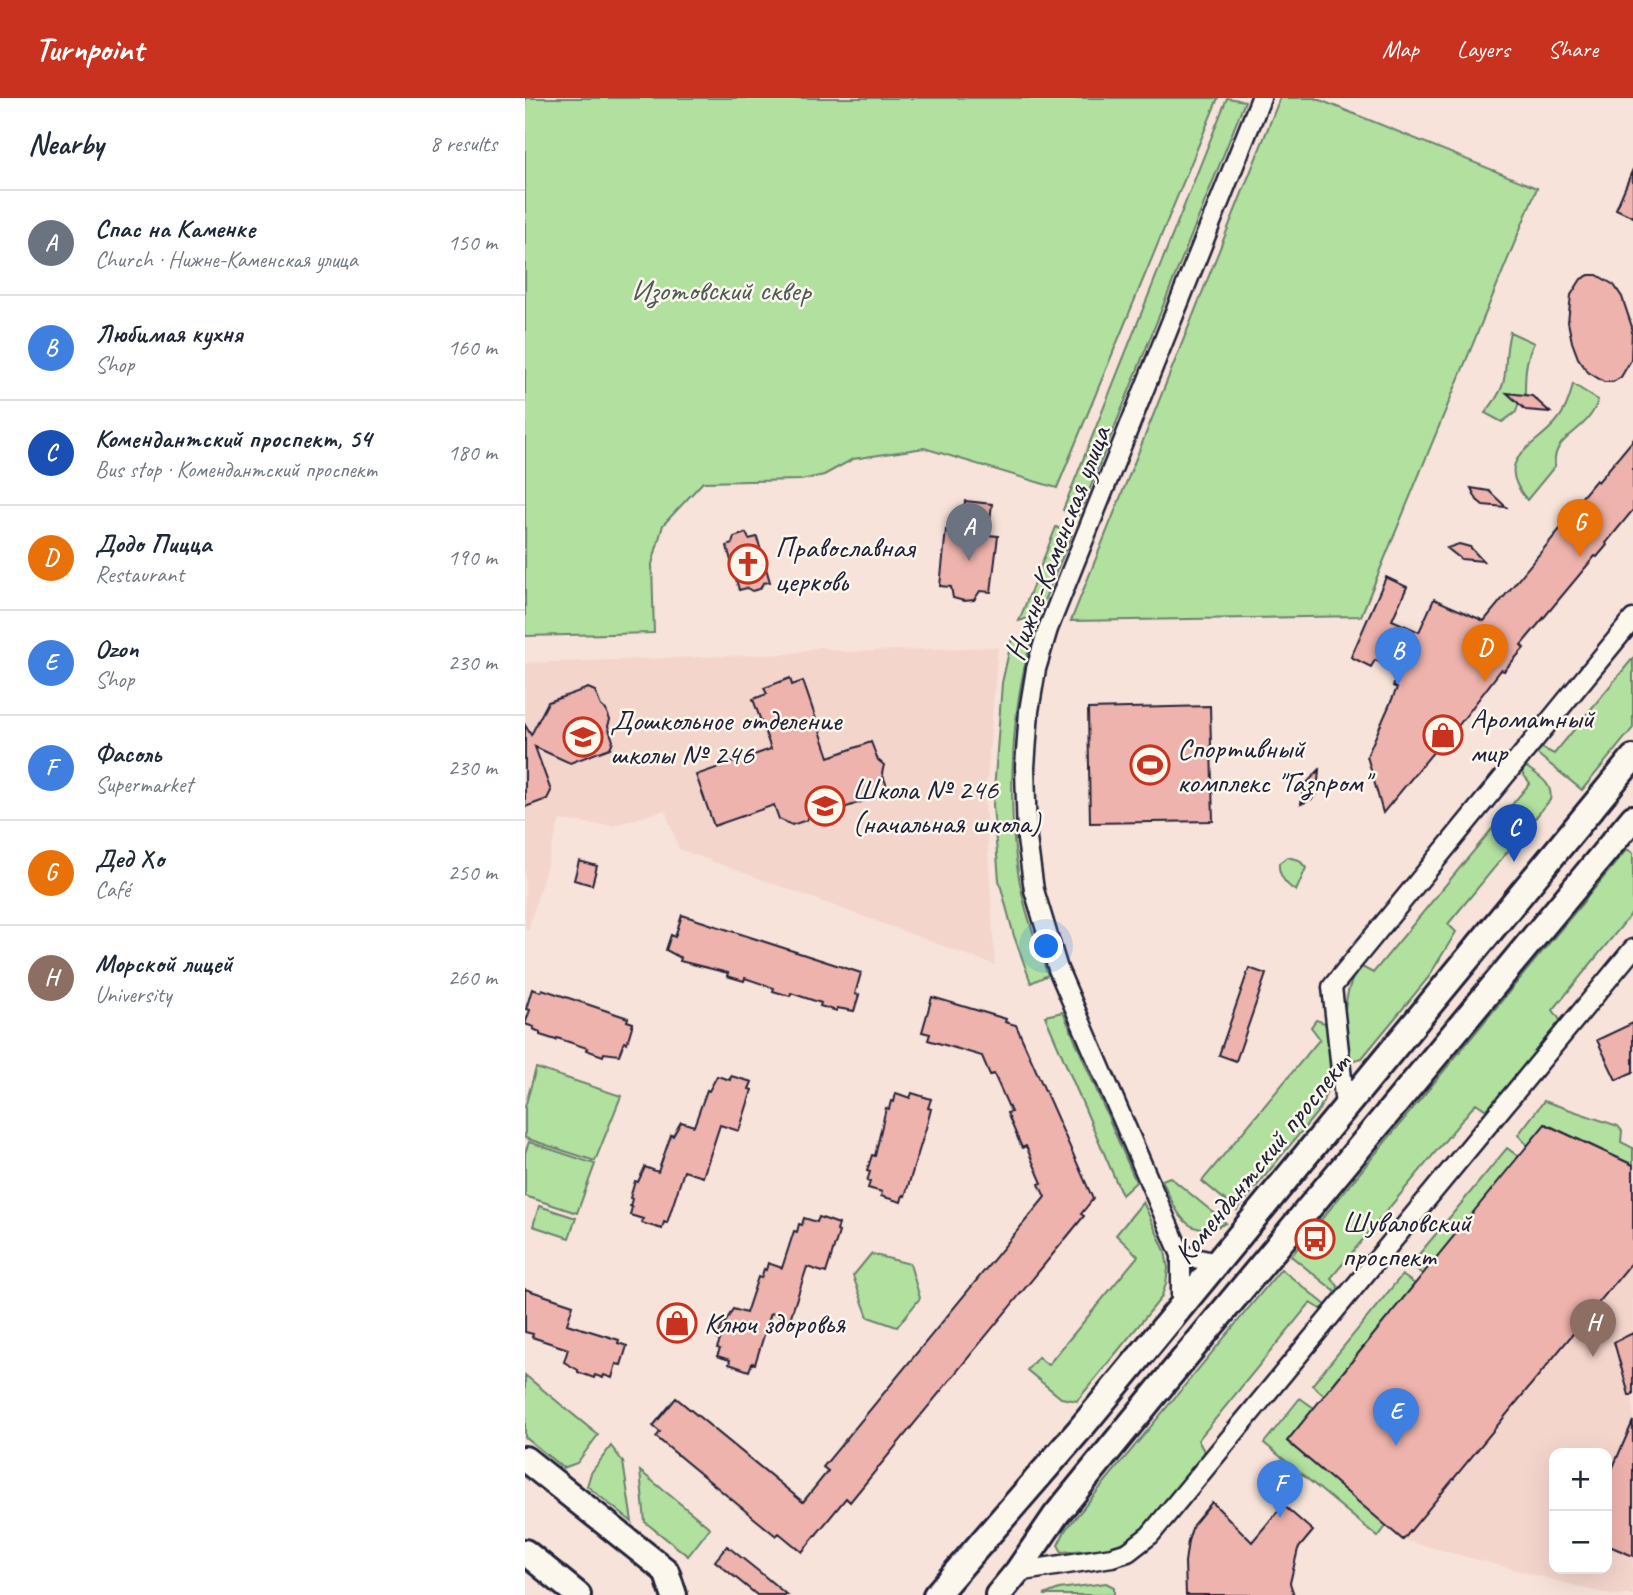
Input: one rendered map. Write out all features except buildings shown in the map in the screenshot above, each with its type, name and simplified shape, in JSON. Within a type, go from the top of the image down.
[{"type":"main road","name":"Комендантский проспект","points":[[936,1595],[1081,1428],[1633,758]]},
{"type":"main road","points":[[997,1595],[1017,1572],[1056,1515],[1158,1390],[1633,818]]},
{"type":"main road","points":[[525,1460],[666,1572],[674,1595]]},
{"type":"main road","points":[[525,1552],[578,1595]]},
{"type":"street","name":"Нижне-Каменская улица","points":[[1181,1307],[1181,1255],[1047,939],[1034,890],[1027,839],[1025,767],[1029,711],[1036,668],[1048,629],[1261,98]]},
{"type":"street","points":[[1345,1106],[1332,988],[1633,619]]},
{"type":"street","points":[[1017,1572],[1112,1557],[1128,1552],[1150,1535],[1633,949]]},
{"type":"street","points":[[1181,1255],[1217,1263]]},
{"type":"shaded area","name":"Школа № 246 (начальная школа)","points":[[820,647],[845,652],[998,647],[985,802],[995,965],[679,849],[665,810],[612,826],[560,820],[528,930],[525,929],[525,663],[788,654]]},
{"type":"shaded area","points":[[1633,1261],[1633,1595],[1611,1595],[1403,1540]]},
{"type":"green space","name":"Изотовский сквер","points":[[525,98],[1218,98],[1057,488],[924,448],[853,459],[824,475],[801,480],[703,482],[663,525],[652,564],[654,633],[525,636]]},
{"type":"green space","points":[[1227,98],[1245,101],[1079,516],[1063,510]]},
{"type":"green space","points":[[1280,98],[1315,98],[1537,188],[1361,616],[1071,621]]},
{"type":"green space","points":[[1510,332],[1534,343],[1527,362],[1525,395],[1521,396],[1516,412],[1502,422],[1485,413],[1503,382]]},
{"type":"green space","points":[[1573,384],[1598,400],[1586,420],[1559,447],[1555,466],[1527,500],[1517,486],[1515,465],[1519,456],[1559,419],[1567,405]]},
{"type":"green space","points":[[1056,527],[1072,534],[1038,615],[1019,621]]},
{"type":"green space","points":[[1012,638],[1031,642],[1018,701],[1012,800],[1022,893],[1048,975],[1031,983],[1014,936],[999,880],[993,805],[1002,683]]},
{"type":"green space","points":[[1633,658],[1633,728],[1582,790],[1536,753],[1542,748],[1554,754]]},
{"type":"green space","points":[[1525,766],[1547,784],[1550,800],[1448,924],[1456,932],[1428,978],[1362,1058],[1354,1060],[1349,1054],[1344,1029],[1346,999],[1355,974],[1362,967],[1373,973],[1530,783],[1522,773]]},
{"type":"green space","points":[[1627,849],[1633,853],[1633,912],[1553,1010],[1560,1020],[1559,1025],[1492,1106],[1485,1109],[1476,1103],[1331,1278],[1338,1286],[1337,1293],[1291,1256]]},
{"type":"green space","points":[[1287,857],[1299,860],[1306,868],[1296,891],[1281,876],[1279,863]]},
{"type":"green space","points":[[1063,1012],[1136,1182],[1122,1195],[1045,1016]]},
{"type":"green space","points":[[1316,1020],[1325,1023],[1327,1029],[1330,1070],[1324,1099],[1319,1110],[1237,1210],[1202,1181],[1320,1039],[1311,1027]]},
{"type":"green space","points":[[536,1068],[621,1096],[595,1161],[525,1138],[525,1107]]},
{"type":"green space","points":[[1544,1101],[1618,1126],[1622,1131],[1621,1142],[1633,1148],[1633,1165],[1546,1124],[1528,1146],[1518,1135]]},
{"type":"green space","points":[[529,1142],[595,1164],[577,1213],[525,1196],[525,1153]]},
{"type":"green space","points":[[1507,1148],[1519,1157],[1423,1275],[1411,1264]]},
{"type":"green space","points":[[1170,1177],[1226,1223],[1201,1229],[1184,1220],[1162,1180]]},
{"type":"green space","points":[[1143,1202],[1165,1251],[1168,1268],[1161,1298],[1077,1401],[1061,1398],[1027,1370],[1038,1357],[1048,1365],[1138,1256],[1116,1235]]},
{"type":"green space","points":[[539,1206],[576,1218],[569,1238],[533,1226]]},
{"type":"green space","points":[[871,1254],[910,1264],[920,1298],[897,1327],[868,1317],[853,1276]]},
{"type":"green space","points":[[1281,1269],[1327,1306],[1320,1309],[1310,1303],[1198,1440],[1205,1453],[1141,1531],[1111,1548],[1062,1552],[1058,1545],[1066,1529]]},
{"type":"green space","points":[[1402,1275],[1415,1284],[1324,1395],[1312,1385]]},
{"type":"green space","points":[[525,1375],[598,1435],[577,1463],[563,1468],[525,1437]]},
{"type":"green space","points":[[1300,1398],[1314,1408],[1287,1441],[1387,1525],[1378,1537],[1264,1443]]},
{"type":"green space","points":[[611,1446],[623,1462],[632,1522],[587,1486],[591,1473]]},
{"type":"green space","points":[[640,1471],[710,1528],[688,1556],[645,1522]]},
{"type":"green space","points":[[1106,1583],[1114,1587],[1114,1595],[1044,1595],[1059,1589]]},
{"type":"place","name":"Дед Хо","points":[[1580,557]]},
{"type":"place","name":"Спас на Каменке","points":[[969,561]]},
{"type":"place","name":"Православная церковь","points":[[748,564]]},
{"type":"place","name":"Додо Пицца","points":[[1485,682]]},
{"type":"place","name":"Любимая кухня","points":[[1398,685]]},
{"type":"place","name":"Ароматный мир","points":[[1443,735]]},
{"type":"place","name":"Дошкольное отделение школы № 246","points":[[583,737]]},
{"type":"place","name":"Спортивный комплекс \"Газпром\"","points":[[1150,765]]},
{"type":"place","name":"Школа № 246 (начальная школа)","points":[[825,806]]},
{"type":"place","name":"Комендантский проспект, 54","points":[[1514,862]]},
{"type":"place","name":"Шуваловский проспект","points":[[1315,1239]]},
{"type":"place","name":"Ключ здоровья","points":[[677,1323]]},
{"type":"place","name":"Морской лицей","points":[[1593,1357]]},
{"type":"place","name":"Ozon","points":[[1396,1446]]},
{"type":"place","name":"Фасоль","points":[[1280,1518]]}]
